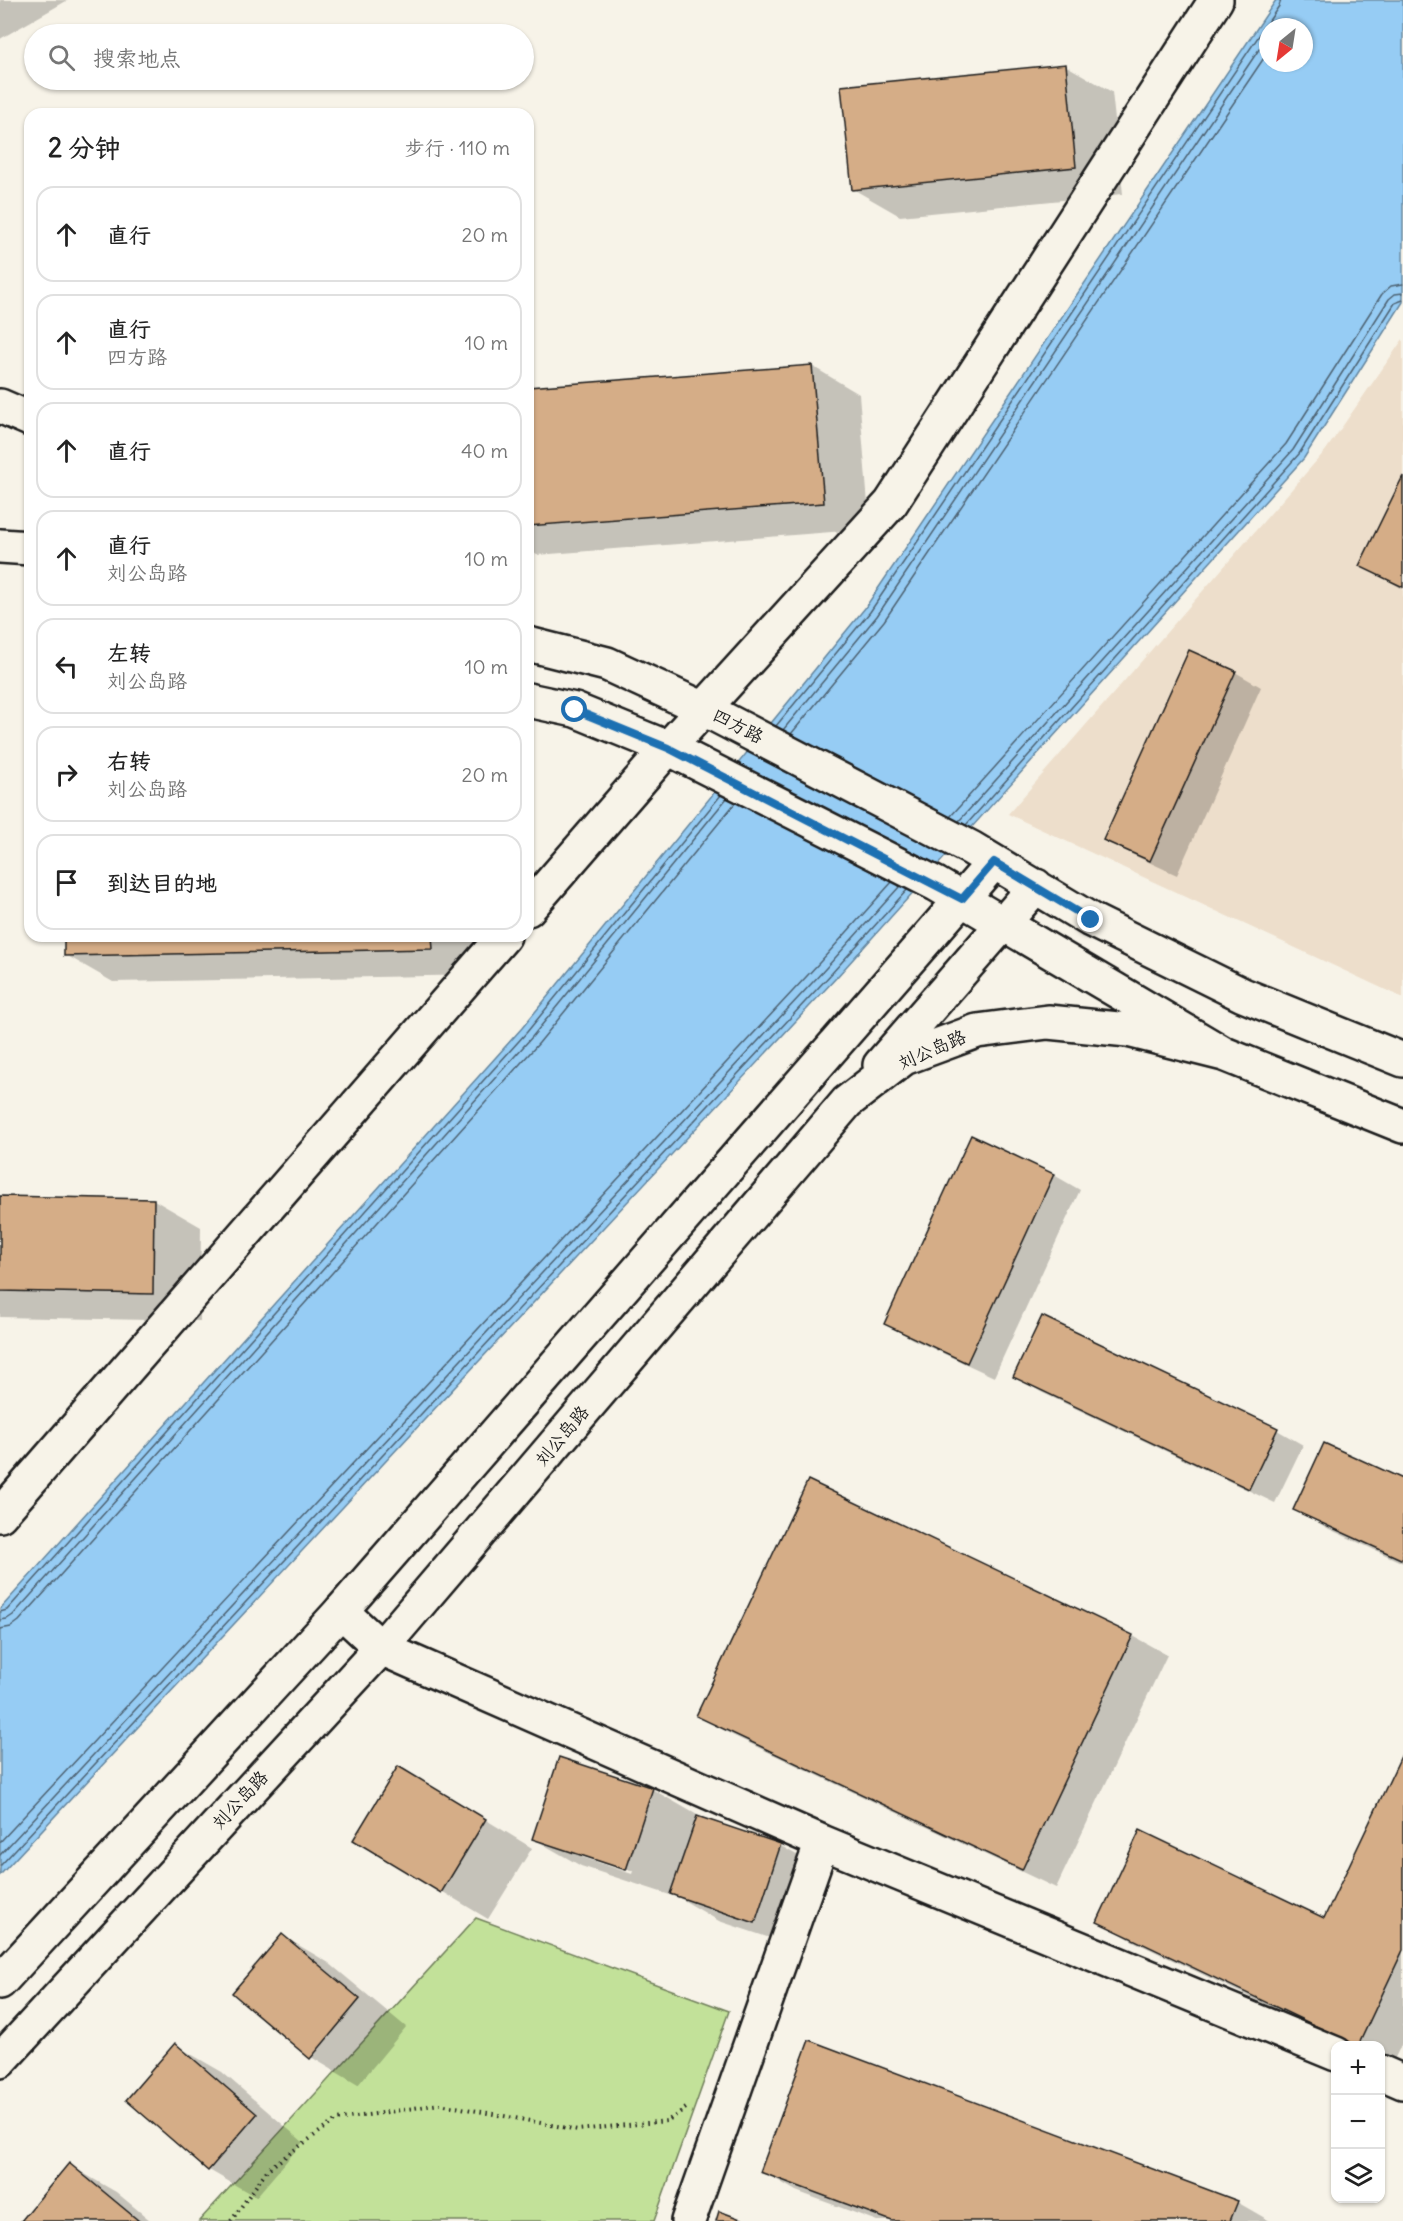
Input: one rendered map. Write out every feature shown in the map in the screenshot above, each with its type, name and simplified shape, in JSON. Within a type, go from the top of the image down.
[{"type":"main road","points":[[534,902],[668,748],[891,503],[1216,0]]},
{"type":"main road","points":[[0,406],[24,416]]},
{"type":"main road","points":[[0,546],[24,548]]},
{"type":"main road","name":"四方路","points":[[534,646],[607,664],[704,709],[982,855]]},
{"type":"main road","points":[[534,701],[575,710],[668,748]]},
{"type":"main road","name":"刘公岛路","points":[[668,748],[949,892],[1224,1054]]},
{"type":"main road","points":[[0,1982],[341,1611],[982,855],[1091,920],[1243,995],[1403,1060]]},
{"type":"main road","points":[[847,1102],[1036,886]]},
{"type":"main road","points":[[0,1515],[499,942]]},
{"type":"main road","name":"刘公岛路","points":[[0,2061],[381,1648],[847,1102],[904,1058],[977,1031],[1048,1022],[1128,1030],[1224,1054],[1403,1126]]},
{"type":"main road","points":[[341,1611],[381,1648],[822,1842],[1331,2052]]},
{"type":"main road","points":[[688,2221],[822,1842]]},
{"type":"main road","points":[[1385,2074],[1403,2082]]},
{"type":"path","points":[[231,2221],[268,2169],[336,2120],[440,2104],[578,2130],[667,2121],[696,2102]]},
{"type":"shaded area","points":[[1403,339],[1403,998],[1008,814],[1326,450]]},
{"type":"green space","points":[[476,1918],[729,2011],[654,2221],[199,2221]]},
{"type":"water","points":[[1276,0],[1403,0],[1403,302],[1304,458],[836,978],[0,1875],[0,1609],[522,1028],[865,608],[1259,25],[1259,72],[1313,72],[1313,18],[1264,18]]},
{"type":"building","points":[[1066,64],[1076,167],[852,190],[841,86]]},
{"type":"building","points":[[812,365],[824,503],[534,526],[534,387]]},
{"type":"building","points":[[1403,476],[1403,587],[1359,566]]},
{"type":"building","points":[[1189,650],[1236,671],[1150,861],[1103,840]]},
{"type":"building","points":[[64,942],[432,942],[433,949],[64,956]]},
{"type":"building","points":[[971,1135],[1054,1174],[967,1363],[884,1324]]},
{"type":"building","points":[[0,1196],[154,1199],[153,1294],[0,1291]]},
{"type":"building","points":[[1042,1316],[1278,1428],[1249,1489],[1013,1377]]},
{"type":"building","points":[[1324,1443],[1403,1479],[1403,1560],[1293,1510]]},
{"type":"building","points":[[808,1480],[1133,1635],[1022,1870],[696,1716]]},
{"type":"building","points":[[1403,1752],[1403,1950],[1360,2041],[1347,2041],[1097,1922],[1140,1830],[1324,1918]]},
{"type":"building","points":[[559,1757],[653,1788],[626,1870],[532,1839]]},
{"type":"building","points":[[398,1766],[486,1819],[441,1893],[353,1840]]},
{"type":"building","points":[[697,1816],[781,1844],[755,1923],[670,1894]]},
{"type":"building","points":[[282,1934],[360,1999],[310,2059],[232,1993]]},
{"type":"building","points":[[809,2040],[1238,2201],[1230,2221],[892,2221],[760,2172]]},
{"type":"building","points":[[175,2043],[257,2114],[208,2171],[126,2100]]},
{"type":"building","points":[[69,2163],[139,2221],[21,2221]]},
{"type":"building","points":[[719,2211],[746,2221],[716,2221]]},
{"type":"route","points":[[575,710],[668,748],[962,899],[994,862],[1091,920]]}]
